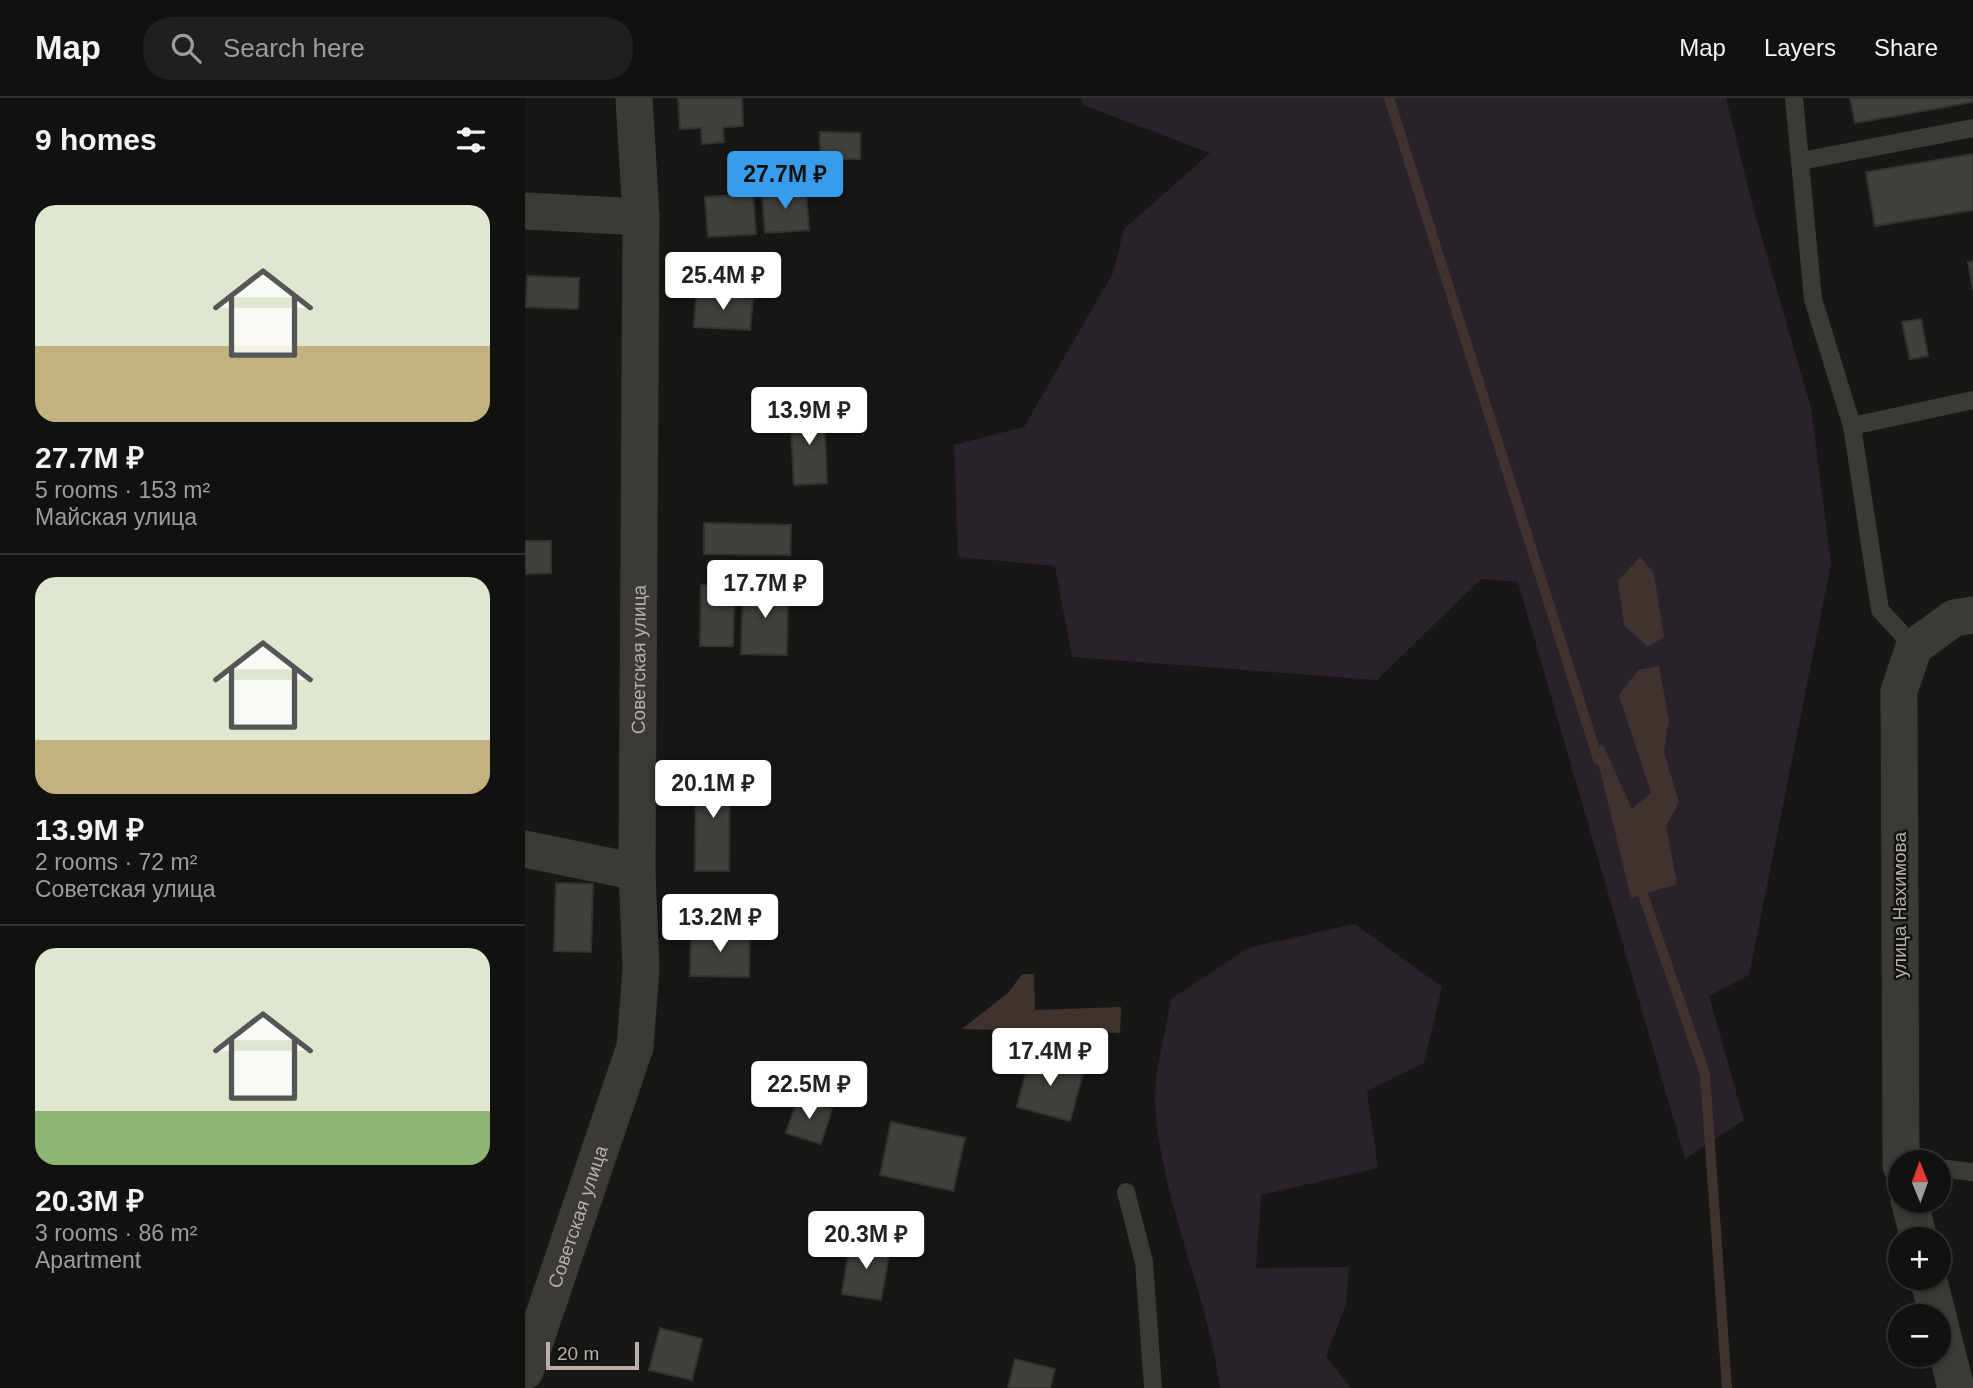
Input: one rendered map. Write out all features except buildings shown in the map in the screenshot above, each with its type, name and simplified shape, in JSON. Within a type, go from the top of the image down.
[{"type":"street","name":"Советская улица","points":[[525,1371],[635,1047],[642,969],[637,872],[641,217],[634,98]]},
{"type":"street","points":[[525,211],[641,217]]},
{"type":"street","points":[[1914,647],[1955,618],[1973,615]]},
{"type":"street","name":"улица Нахимова","points":[[1900,1150],[1899,691],[1914,647]]},
{"type":"street","points":[[525,849],[637,872]]},
{"type":"street","points":[[1951,1367],[1956,1388]]},
{"type":"lane","points":[[1794,98],[1813,299],[1852,426],[1880,610],[1914,647]]},
{"type":"lane","points":[[1801,161],[1973,128]]},
{"type":"lane","points":[[1852,426],[1973,400]]},
{"type":"lane","points":[[1951,1169],[1973,1172]]},
{"type":"lane","points":[[1126,1192],[1144,1262],[1153,1388]]},
{"type":"shaded area","points":[[1081,98],[1726,98],[1753,207],[1811,408],[1831,564],[1749,975],[1709,996],[1744,1120],[1685,1159],[1518,582],[1481,579],[1377,680],[1072,657],[1055,566],[958,557],[954,445],[1024,427],[1113,273],[1124,229],[1210,153],[1083,105]]},
{"type":"shaded area","points":[[1640,557],[1654,573],[1664,637],[1648,647],[1624,625],[1618,581]]},
{"type":"shaded area","points":[[1659,666],[1669,720],[1664,752],[1679,803],[1666,826],[1677,884],[1631,898],[1595,749],[1603,745],[1632,809],[1651,793],[1619,695],[1638,670]]},
{"type":"shaded area","points":[[1355,924],[1442,987],[1424,1063],[1367,1091],[1378,1168],[1261,1195],[1256,1268],[1349,1267],[1346,1304],[1326,1356],[1351,1388],[1220,1388],[1214,1352],[1175,1213],[1159,1142],[1155,1106],[1156,1082],[1171,999],[1248,948]]},
{"type":"shaded area","points":[[1022,974],[1034,974],[1035,1010],[1121,1007],[1120,1033],[962,1029],[1008,993]]},
{"type":"waterway","points":[[1389,98],[1598,759]]},
{"type":"waterway","points":[[1640,886],[1705,1074],[1727,1388]]}]
